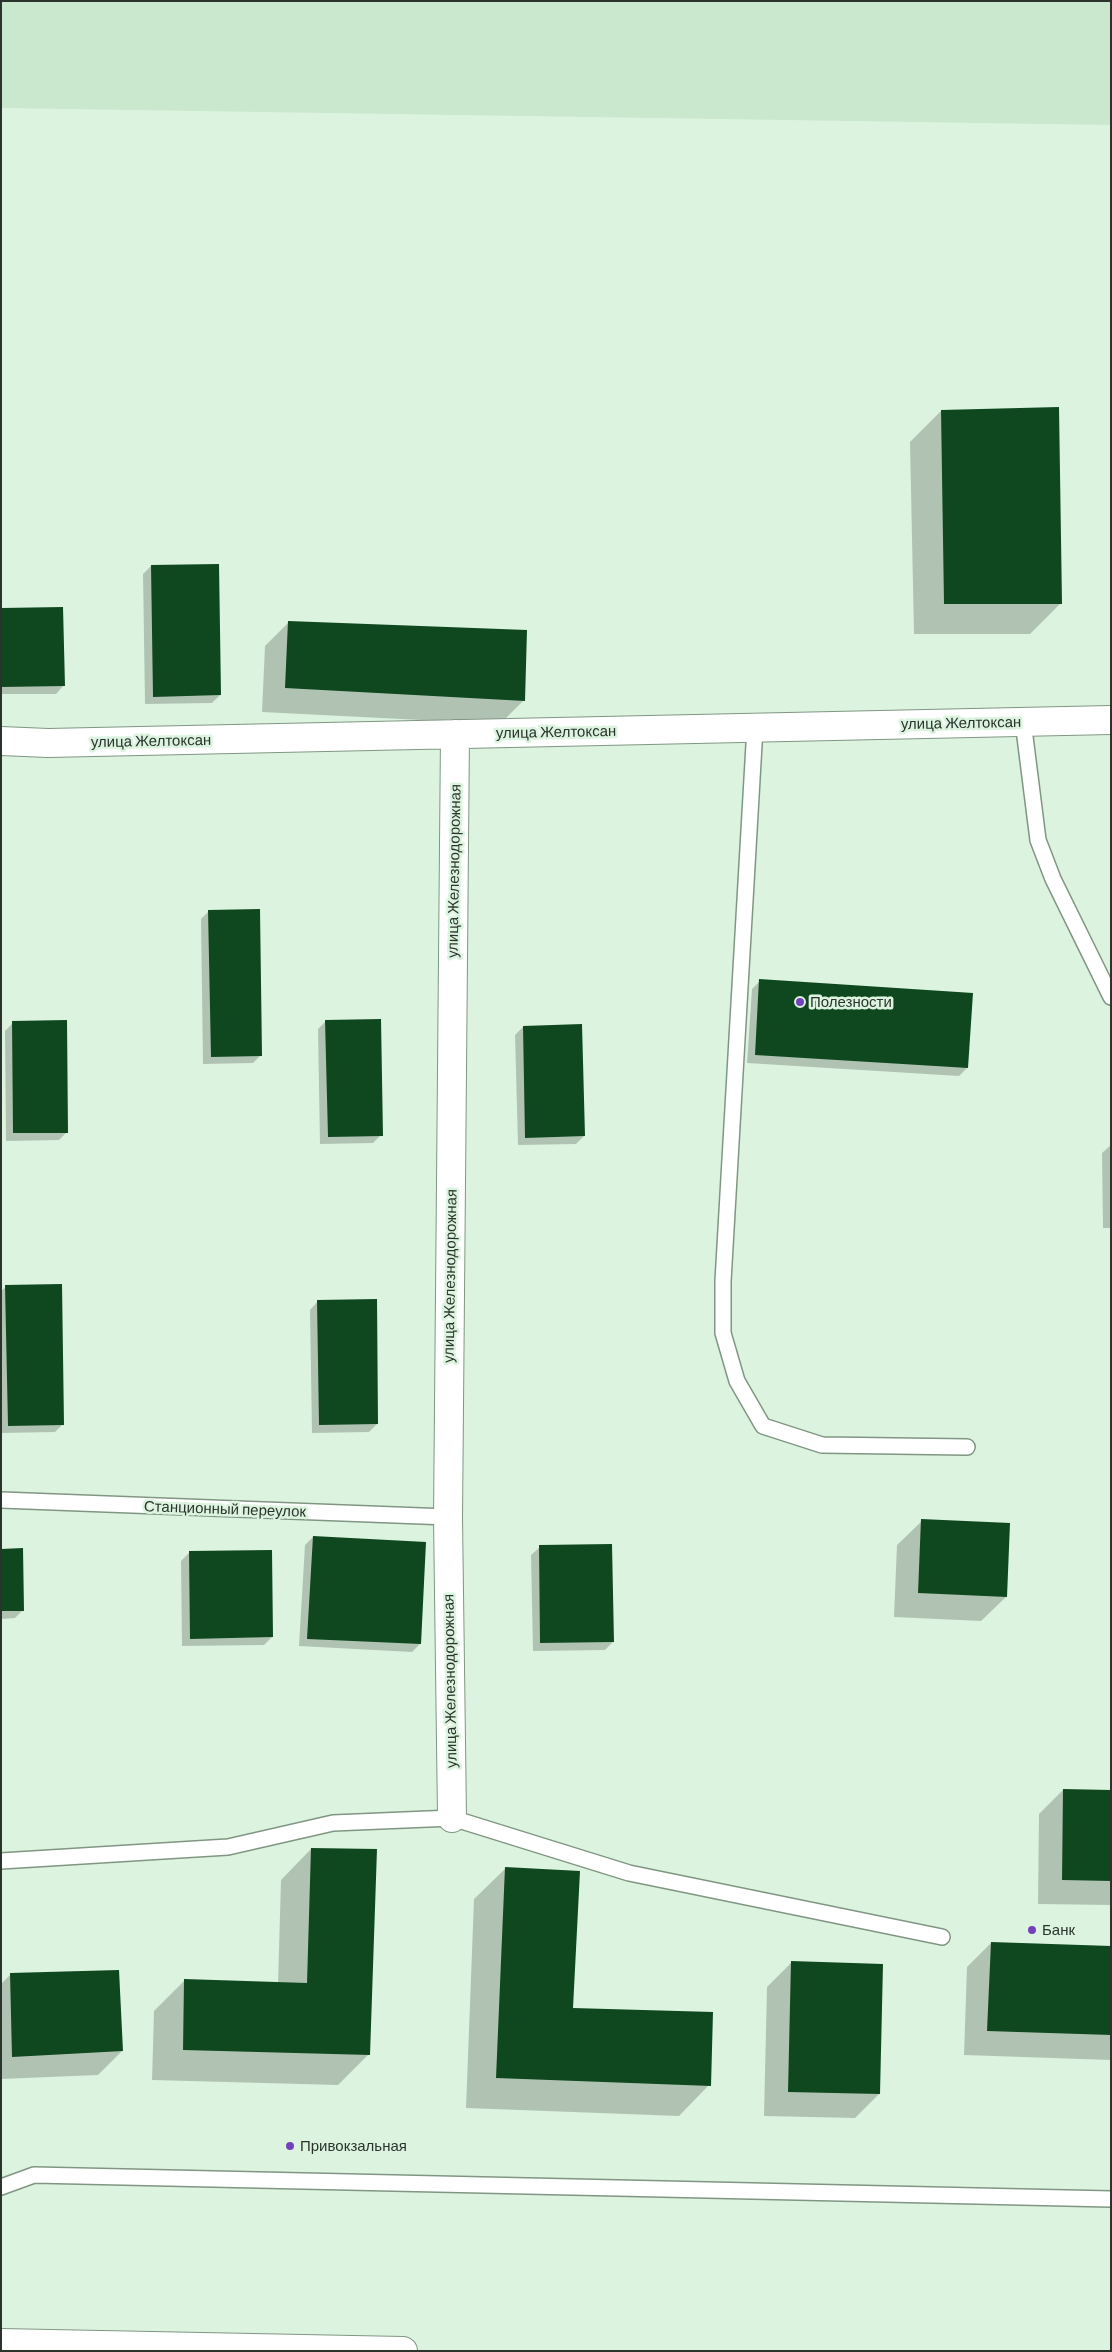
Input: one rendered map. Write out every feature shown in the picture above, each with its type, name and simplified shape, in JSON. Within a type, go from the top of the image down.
[{"type":"street","name":"улица Желтоксан","points":[[1,741],[48,743],[1111,720]]},
{"type":"street","name":"улица Железнодорожная","points":[[452,1818],[448,1517],[455,734]]},
{"type":"street","points":[[1,2343],[403,2351]]},
{"type":"lane","points":[[1023,722],[1038,840],[1053,879],[1111,997]]},
{"type":"lane","points":[[755,727],[722,1281],[723,1333],[737,1381],[763,1426],[822,1445],[967,1446]]},
{"type":"lane","name":"Станционный переулок","points":[[1,1500],[448,1517]]},
{"type":"lane","points":[[1,1861],[228,1847],[334,1823],[452,1818],[629,1873],[942,1937]]},
{"type":"lane","points":[[1,2187],[34,2175],[1111,2199]]},
{"type":"shaded area","points":[[1,1],[1111,1],[1111,125],[1,108]]},
{"type":"building","points":[[1059,407],[1062,604],[944,604],[941,410]]},
{"type":"building","points":[[219,564],[221,695],[153,697],[151,565]]},
{"type":"building","points":[[63,607],[65,686],[1,687],[1,608]]},
{"type":"building","points":[[288,621],[527,630],[525,701],[285,688]]},
{"type":"building","points":[[260,909],[262,1056],[211,1057],[208,910]]},
{"type":"building","points":[[759,979],[973,993],[968,1068],[755,1055]]},
{"type":"building","points":[[381,1019],[383,1136],[328,1137],[325,1020]]},
{"type":"building","points":[[67,1020],[68,1133],[13,1133],[12,1021]]},
{"type":"building","points":[[582,1024],[585,1136],[525,1138],[523,1026]]},
{"type":"building","points":[[62,1284],[64,1425],[8,1426],[5,1285]]},
{"type":"building","points":[[377,1299],[378,1424],[319,1425],[317,1300]]},
{"type":"building","points":[[921,1519],[1010,1523],[1007,1597],[918,1593]]},
{"type":"building","points":[[313,1536],[426,1542],[421,1644],[307,1639]]},
{"type":"building","points":[[612,1544],[614,1642],[540,1643],[539,1545]]},
{"type":"building","points":[[23,1548],[24,1611],[1,1611],[1,1549]]},
{"type":"building","points":[[272,1550],[273,1637],[190,1639],[189,1551]]},
{"type":"building","points":[[1063,1789],[1111,1790],[1111,1881],[1062,1880]]},
{"type":"building","points":[[311,1848],[377,1849],[370,2055],[183,2050],[184,1979],[307,1983]]},
{"type":"building","points":[[505,1867],[580,1871],[573,2008],[713,2012],[711,2086],[496,2078]]},
{"type":"building","points":[[991,1942],[1111,1946],[1111,2035],[987,2031]]},
{"type":"building","points":[[791,1961],[883,1964],[880,2094],[788,2092]]},
{"type":"building","points":[[119,1970],[123,2051],[12,2057],[10,1973]]},
{"type":"place","name":"Полезности","points":[[800,1002]]},
{"type":"place","name":"Банк","points":[[1032,1930]]},
{"type":"place","name":"Привокзальная","points":[[290,2146]]}]
